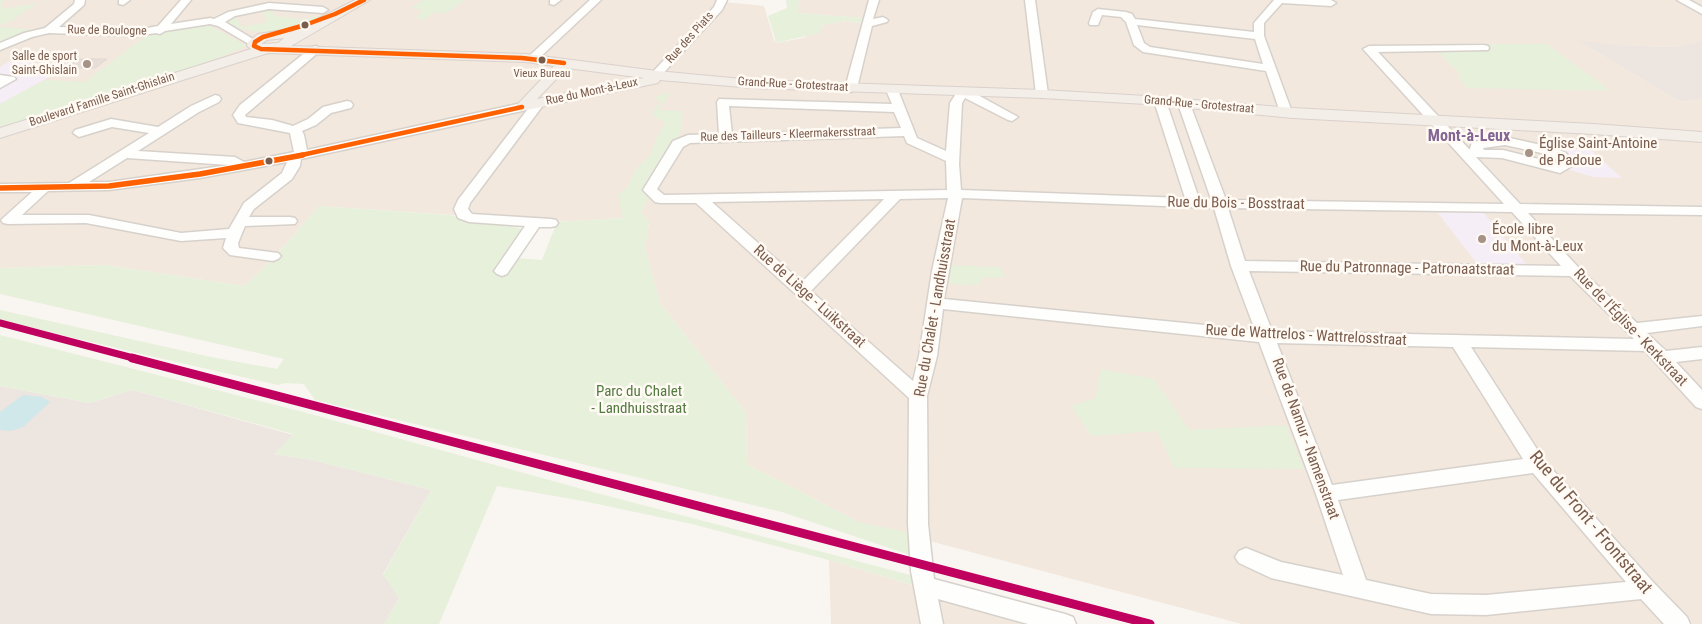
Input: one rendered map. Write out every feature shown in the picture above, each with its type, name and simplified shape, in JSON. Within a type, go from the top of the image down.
[{"type":"main road","points":[[261,47],[261,38],[364,0]]},
{"type":"main road","points":[[261,47],[282,46],[329,12]]},
{"type":"main road","points":[[273,35],[287,34],[292,44],[319,50]]},
{"type":"main road","points":[[261,47],[532,58],[654,78]]},
{"type":"main road","name":"Boulevard Famille Saint-Ghislain","points":[[0,133],[261,47]]},
{"type":"main road","points":[[522,107],[564,63]]},
{"type":"main road","name":"Rue du Mont-à-Leux","points":[[522,107],[654,78],[684,78]]},
{"type":"main road","name":"Grand-Rue - Grotestraat","points":[[684,78],[753,84],[1042,94],[1160,101],[1286,112],[1593,128],[1702,137]]},
{"type":"street","points":[[49,30],[79,5],[80,0]]},
{"type":"street","points":[[160,30],[186,0]]},
{"type":"street","points":[[329,12],[332,0]]},
{"type":"street","points":[[532,58],[596,0]]},
{"type":"street","name":"Rue des Piats","points":[[654,78],[718,8],[722,0]]},
{"type":"street","points":[[868,20],[874,0]]},
{"type":"street","points":[[1030,0],[1042,94]]},
{"type":"street","points":[[1286,112],[1269,68],[1260,36],[1259,23],[1279,0],[1331,3]]},
{"type":"street","points":[[1682,0],[1702,11]]},
{"type":"street","name":"Rue de Boulogne","points":[[216,22],[232,14],[267,3],[329,12]]},
{"type":"street","points":[[1094,23],[1096,13],[1104,12],[1128,16],[1139,45],[1148,50],[1269,68]]},
{"type":"street","points":[[850,88],[867,24],[883,20]]},
{"type":"street","name":"Rue de Boulogne","points":[[0,47],[28,35],[49,30],[123,34],[160,30],[199,22],[216,22],[261,47]]},
{"type":"street","points":[[1131,22],[1260,36]]},
{"type":"street","name":"Rue de Boulogne","points":[[233,30],[253,35],[273,35]]},
{"type":"street","name":"Rue de l'Église - Kerkstraat","points":[[1484,48],[1369,49],[1436,121],[1472,153],[1574,271],[1662,357],[1702,402]]},
{"type":"street","points":[[274,256],[241,254],[232,250],[230,242],[236,227],[249,206],[287,176],[294,166],[298,155],[298,135],[294,130],[272,124],[242,120],[239,115],[244,108],[319,50]]},
{"type":"street","points":[[0,78],[10,79],[0,84]]},
{"type":"street","points":[[892,90],[912,140],[953,159]]},
{"type":"street","name":"Grand-Rue - Grotestraat","points":[[962,92],[1012,117]]},
{"type":"street","name":"Rue du Chalet - Landhuisstraat","points":[[932,624],[922,571],[918,524],[918,396],[928,356],[935,304],[955,194],[953,159],[956,104],[962,92]]},
{"type":"street","points":[[70,188],[215,99]]},
{"type":"street","points":[[1160,101],[1193,203]]},
{"type":"street","points":[[726,137],[722,102],[898,108]]},
{"type":"street","points":[[538,104],[460,209],[462,215],[469,218],[551,223]]},
{"type":"street","name":"Rue de Namur - Namenstraat","points":[[1184,104],[1220,204],[1239,266],[1268,337],[1326,494],[1358,589]]},
{"type":"street","points":[[294,130],[312,122],[327,110],[347,105]]},
{"type":"street","name":"Rue du Mont-à-Leux","points":[[0,188],[70,188],[151,181],[238,167],[522,107]]},
{"type":"street","points":[[79,133],[111,123],[160,132]]},
{"type":"street","name":"Rue des Tailleurs - Kleermakersstraat","points":[[660,198],[650,190],[678,144],[683,140],[692,138],[908,132]]},
{"type":"street","points":[[1472,153],[1497,148]]},
{"type":"street","points":[[124,154],[235,160],[238,162],[238,167]]},
{"type":"street","points":[[43,189],[8,220],[86,219],[182,237],[236,227],[290,221]]},
{"type":"street","name":"Rue du Bois - Bosstraat","points":[[660,198],[700,199],[955,194],[1220,204],[1702,211]]},
{"type":"street","points":[[802,291],[896,195]]},
{"type":"street","name":"Rue de Liège - Luikstraat","points":[[700,199],[918,396]]},
{"type":"street","points":[[502,271],[534,223]]},
{"type":"street","name":"Rue du Patronnage - Patronaatstraat","points":[[1239,266],[1574,271]]},
{"type":"street","name":"Rue de Wattrelos - Wattrelosstraat","points":[[935,304],[1268,337],[1648,345]]},
{"type":"street","points":[[1632,329],[1702,321]]},
{"type":"street","name":"Rue du Front - Frontstraat","points":[[1459,342],[1537,465],[1645,589],[1679,624]]},
{"type":"street","points":[[1662,357],[1702,353]]},
{"type":"street","points":[[1326,494],[1537,465]]},
{"type":"street","points":[[1246,557],[1279,571],[1430,604],[1486,605],[1645,589]]},
{"type":"street","points":[[926,586],[1065,624]]},
{"type":"shaded area","points":[[0,0],[726,0],[725,2],[764,6],[775,43],[803,38],[826,24],[847,21],[861,23],[865,18],[797,13],[799,0],[1702,0],[1702,41],[1673,47],[1581,42],[1681,102],[1702,98],[1702,624],[1242,624],[858,522],[747,465],[746,413],[660,303],[645,248],[649,222],[641,213],[669,154],[636,169],[627,188],[623,218],[557,222],[319,206],[268,264],[244,286],[105,265],[0,268]]},
{"type":"shaded area","points":[[1579,41],[1617,45],[1673,47],[1702,41],[1702,98],[1681,102]]},
{"type":"shaded area","points":[[10,61],[59,65],[53,75],[0,104],[0,86],[16,77],[0,75],[0,67]]},
{"type":"shaded area","points":[[1559,148],[1591,150],[1622,178],[1593,177],[1567,169],[1566,157]]},
{"type":"shaded area","name":"École libre du Mont-à-Leux","points":[[1437,212],[1483,212],[1528,266],[1478,265]]},
{"type":"shaded area","points":[[0,386],[89,403],[133,390],[293,435],[274,454],[312,460],[431,490],[383,574],[399,598],[384,624],[0,624]]},
{"type":"shaded area","points":[[829,560],[935,592],[1052,624],[831,624]]},
{"type":"green space","points":[[0,0],[4,0],[1,4],[4,9],[38,3],[11,21],[0,25]]},
{"type":"green space","points":[[424,0],[465,0],[446,13],[435,12],[425,20],[416,18],[423,10],[410,8]]},
{"type":"green space","points":[[786,0],[799,0],[798,13],[865,18],[861,23],[847,21],[826,24],[822,26],[819,33],[775,43],[768,16],[787,8]]},
{"type":"green space","points":[[279,8],[271,13],[276,14],[274,16],[306,20],[313,16],[320,17],[285,30],[267,33],[240,29],[225,20],[235,16],[242,27],[267,22],[261,9]]},
{"type":"green space","points":[[204,24],[247,46],[185,71],[0,130],[0,104],[44,80],[85,82],[148,34]]},
{"type":"green space","points":[[0,27],[2,27],[36,30],[0,46]]},
{"type":"green space","points":[[1430,44],[1547,44],[1611,91],[1468,88],[1457,77],[1462,76]]},
{"type":"green space","name":"Parc du Chalet - Landhuisstraat","points":[[665,93],[670,94],[658,110],[683,111],[680,135],[641,213],[649,222],[645,248],[660,303],[746,413],[747,465],[858,522],[916,534],[913,556],[782,512],[315,400],[304,384],[285,383],[278,385],[0,320],[0,310],[211,357],[277,369],[284,359],[0,294],[0,268],[105,265],[244,286],[268,264],[319,206],[449,215],[511,226],[522,229],[524,234],[515,258],[542,260],[557,222],[623,218],[618,195],[627,188],[636,169],[651,154],[656,138],[666,123],[654,117],[654,111],[661,101],[654,97]]},
{"type":"green space","points":[[945,265],[999,267],[1006,277],[981,278],[980,284],[964,285],[943,282]]},
{"type":"green space","points":[[0,335],[303,412],[589,491],[918,577],[919,587],[829,560],[692,524],[583,501],[497,486],[439,624],[384,624],[399,598],[383,575],[431,490],[312,460],[274,454],[293,434],[133,390],[89,403],[0,386]]},
{"type":"green space","points":[[1101,369],[1154,379],[1189,430],[1286,425],[1304,469],[1174,468],[1157,431],[1091,436],[1071,406],[1095,398]]},
{"type":"water","points":[[23,395],[42,397],[50,402],[23,427],[11,431],[0,430],[0,412]]},
{"type":"building","name":"Salle de sport Saint-Ghislain","points":[[79,59],[107,59],[95,68],[66,68]]},
{"type":"transit line","points":[[364,0],[335,14],[305,25],[263,37],[255,42],[254,46],[261,49],[522,58],[564,63]]},
{"type":"transit line","points":[[0,188],[109,186],[200,174],[301,155],[522,107]]},
{"type":"transit line","points":[[0,323],[1150,624]]},
{"type":"place","name":"Vieux Bureau","points":[[542,60]]},
{"type":"place","name":"Salle de sport Saint-Ghislain","points":[[87,64]]},
{"type":"place","name":"Église Saint-Antoine de Padoue","points":[[1529,153]]},
{"type":"place","name":"École libre du Mont-à-Leux","points":[[1482,239]]},
{"type":"district","name":"Mont-à-Leux","points":[[1469,137]]}]
